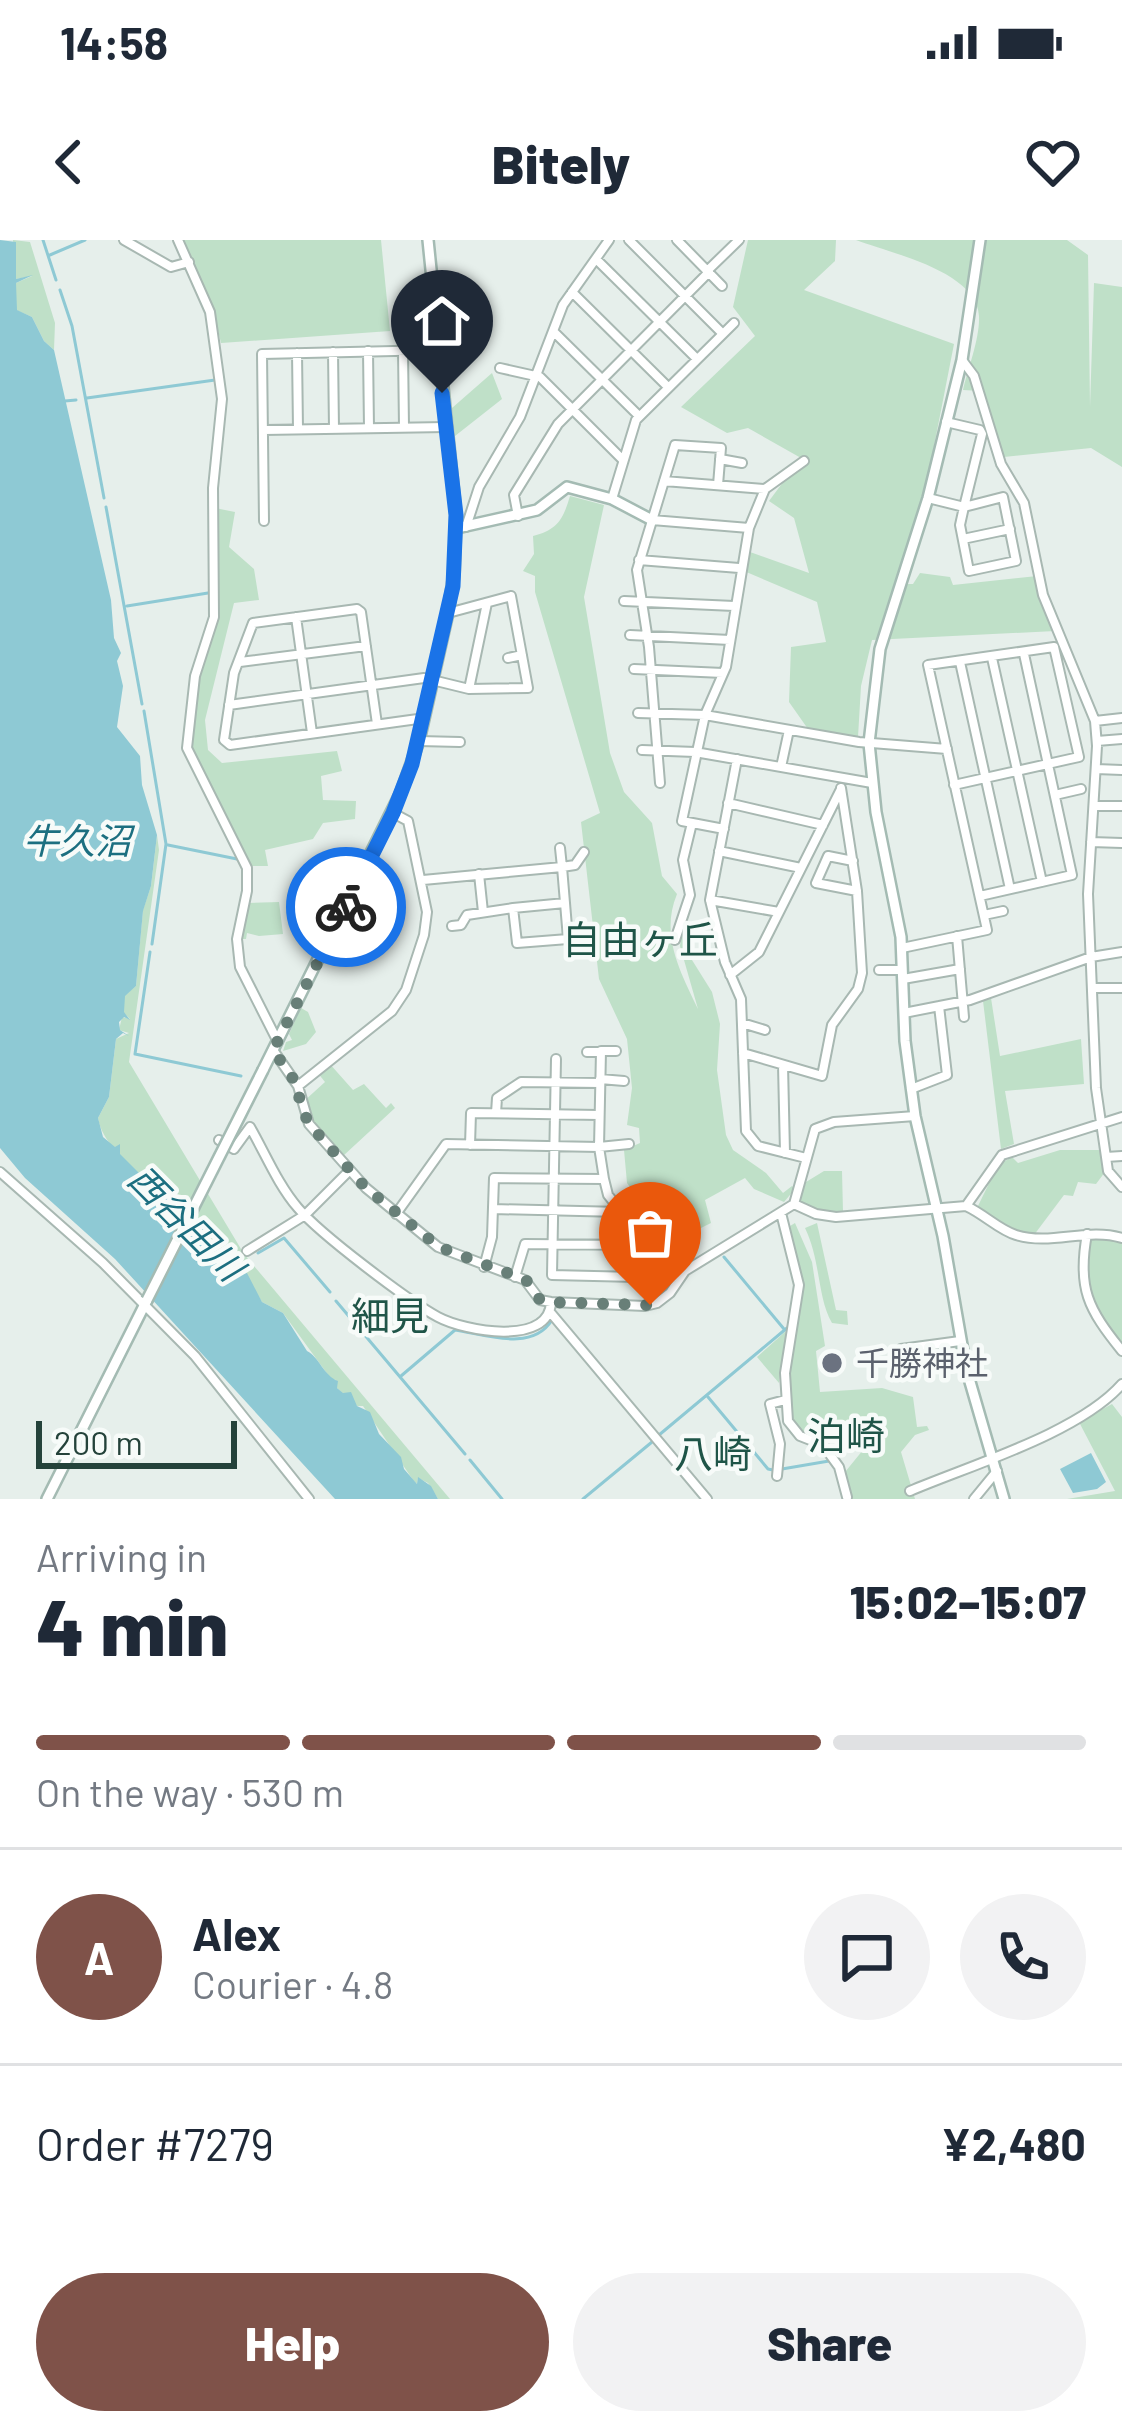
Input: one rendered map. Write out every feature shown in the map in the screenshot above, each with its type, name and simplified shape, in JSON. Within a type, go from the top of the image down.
[{"type":"street","points":[[124,240],[171,267],[189,262]]},
{"type":"street","points":[[178,240],[210,312],[222,399],[213,488],[214,617],[195,676],[187,748],[247,868],[237,939],[240,967],[298,1086],[309,1124],[349,1171],[439,1247],[531,1284],[707,1499]]},
{"type":"street","points":[[428,240],[461,527]]},
{"type":"street","points":[[594,240],[598,255],[697,359]]},
{"type":"street","points":[[47,1499],[393,813],[419,741],[448,613],[461,527],[525,402],[572,292],[610,240]]},
{"type":"street","points":[[628,240],[722,333]]},
{"type":"street","points":[[676,240],[722,286]]},
{"type":"street","points":[[518,515],[514,495],[558,424],[739,240]]},
{"type":"street","points":[[980,240],[962,360],[928,498],[880,649],[869,742],[902,948],[910,1089],[960,1341],[1004,1499]]},
{"type":"street","points":[[572,292],[668,387]]},
{"type":"street","points":[[612,499],[639,416],[734,322]]},
{"type":"street","points":[[553,332],[639,416]]},
{"type":"street","points":[[265,521],[262,353],[438,350]]},
{"type":"street","points":[[368,351],[369,428]]},
{"type":"street","points":[[403,351],[404,427]]},
{"type":"street","points":[[332,352],[334,429]]},
{"type":"street","points":[[297,353],[298,429]]},
{"type":"street","points":[[962,360],[974,376],[1001,464],[1024,503],[1042,596],[1095,721],[1091,957],[1099,1123],[1108,1171],[1122,1187]]},
{"type":"street","points":[[500,368],[536,375],[623,460]]},
{"type":"street","points":[[513,399],[525,402]]},
{"type":"street","points":[[928,498],[964,507],[1004,497],[1016,561],[969,571],[960,525],[964,507],[982,434],[946,422]]},
{"type":"street","points":[[264,430],[446,427]]},
{"type":"street","points":[[691,446],[693,430]]},
{"type":"street","points":[[660,783],[639,560],[675,445],[721,448],[718,485]]},
{"type":"street","points":[[720,459],[742,463]]},
{"type":"street","points":[[724,829],[682,821],[695,752],[704,716],[723,674],[748,528],[764,489],[804,461]]},
{"type":"street","points":[[664,481],[764,489]]},
{"type":"street","points":[[461,527],[545,506],[567,487],[612,499],[652,520],[748,528]]},
{"type":"street","points":[[962,539],[1010,529]]},
{"type":"street","points":[[639,560],[740,568]]},
{"type":"street","points":[[230,705],[424,678],[469,689],[529,693],[511,582]]},
{"type":"street","points":[[448,613],[511,596]]},
{"type":"street","points":[[624,601],[734,606]]},
{"type":"street","points":[[469,689],[487,603]]},
{"type":"street","points":[[377,724],[362,612],[357,608],[253,623],[230,705],[224,740],[230,745],[424,718]]},
{"type":"street","points":[[296,617],[311,733]]},
{"type":"street","points":[[629,635],[730,640]]},
{"type":"street","points":[[240,662],[366,646]]},
{"type":"street","points":[[902,948],[987,930],[954,785],[928,665],[1054,647],[1078,757],[954,785]]},
{"type":"street","points":[[980,896],[1072,875],[1024,654]]},
{"type":"street","points":[[508,658],[522,655]]},
{"type":"street","points":[[992,658],[1042,882]]},
{"type":"street","points":[[960,662],[1010,889]]},
{"type":"street","points":[[634,669],[723,674]]},
{"type":"street","points":[[918,691],[933,688]]},
{"type":"street","points":[[638,713],[704,716],[946,749]]},
{"type":"street","points":[[924,718],[939,714]]},
{"type":"street","points":[[1095,721],[1122,718]]},
{"type":"street","points":[[781,767],[789,730]]},
{"type":"street","points":[[1097,741],[1122,739]]},
{"type":"street","points":[[419,741],[460,742]]},
{"type":"street","points":[[642,749],[736,759],[844,784],[872,783]]},
{"type":"street","points":[[736,759],[710,900],[741,999],[748,1136],[758,1147],[806,1158]]},
{"type":"street","points":[[1096,770],[1122,770]]},
{"type":"street","points":[[730,975],[757,955],[844,784]]},
{"type":"street","points":[[743,1054],[822,1076],[832,1025],[861,979],[857,891],[844,784]]},
{"type":"street","points":[[1055,795],[1081,789]]},
{"type":"street","points":[[728,803],[823,825]]},
{"type":"street","points":[[1094,806],[1122,806]]},
{"type":"street","points":[[298,1086],[401,1002],[426,922],[423,880],[408,821],[393,813]]},
{"type":"street","points":[[675,940],[691,895],[682,860],[692,823]]},
{"type":"street","points":[[1090,842],[1122,843]]},
{"type":"street","points":[[513,908],[517,943],[568,939],[560,848]]},
{"type":"street","points":[[423,880],[575,865],[584,851]]},
{"type":"street","points":[[719,851],[801,868]]},
{"type":"street","points":[[530,854],[531,870]]},
{"type":"street","points":[[853,861],[828,856],[815,883],[857,891]]},
{"type":"street","points":[[478,874],[483,913]]},
{"type":"street","points":[[466,896],[481,895]]},
{"type":"street","points":[[710,900],[779,912]]},
{"type":"street","points":[[452,926],[460,925],[467,915],[565,903]]},
{"type":"street","points":[[984,915],[1004,911]]},
{"type":"street","points":[[957,936],[964,1017]]},
{"type":"street","points":[[904,1012],[964,1001],[1091,957],[1122,952]]},
{"type":"street","points":[[879,970],[903,975],[960,969]]},
{"type":"street","points":[[1093,988],[1122,988]]},
{"type":"street","points":[[910,1089],[947,1075],[939,1006]]},
{"type":"street","points":[[742,1023],[765,1030]]},
{"type":"street","points":[[587,1052],[616,1051]]},
{"type":"street","points":[[601,1052],[599,1147],[604,1179],[608,1195],[648,1245],[647,1277]]},
{"type":"street","points":[[556,1059],[552,1275],[678,1278]]},
{"type":"street","points":[[784,1065],[785,1154]]},
{"type":"street","points":[[496,1113],[496,1098],[521,1082],[624,1081]]},
{"type":"street","points":[[470,1145],[471,1113],[600,1115]]},
{"type":"street","points":[[550,1307],[650,1305],[670,1293],[678,1278],[794,1204],[811,1134],[824,1125],[915,1116]]},
{"type":"street","points":[[966,1206],[1002,1155],[1122,1117]]},
{"type":"street","points":[[219,1140],[235,1149],[250,1127],[292,1201],[440,1318],[521,1333],[537,1327],[550,1307]]},
{"type":"street","points":[[396,1214],[446,1144],[629,1144]]},
{"type":"street","points":[[1106,1157],[1122,1156]]},
{"type":"street","points":[[247,1251],[305,1214],[349,1171]]},
{"type":"street","points":[[0,1172],[145,1303],[195,1356],[309,1499]]},
{"type":"street","points":[[484,1267],[492,1238],[494,1178],[604,1179]]},
{"type":"street","points":[[794,1204],[836,1217],[966,1206],[1023,1237],[1059,1240],[1103,1233],[1122,1238]]},
{"type":"street","points":[[493,1210],[621,1212]]},
{"type":"street","points":[[781,1213],[799,1285],[785,1400],[794,1430],[823,1445],[839,1467],[847,1497]]},
{"type":"street","points":[[1087,1234],[1081,1270],[1085,1293],[1122,1351]]},
{"type":"street","points":[[515,1277],[525,1244],[648,1245]]},
{"type":"street","points":[[901,1349],[960,1341]]},
{"type":"street","points":[[910,1491],[995,1465],[1099,1408],[1122,1384]]},
{"type":"street","points":[[777,1476],[780,1444],[770,1404],[785,1400]]},
{"type":"street","points":[[974,1499],[995,1465]]},
{"type":"green space","points":[[13,240],[30,242],[55,323],[54,350],[32,317],[16,310],[16,283],[32,276],[16,279]]},
{"type":"green space","points":[[180,240],[381,240],[390,331],[221,343],[212,306]]},
{"type":"green space","points":[[748,240],[836,240],[835,261],[804,290],[954,344],[907,584],[913,584],[920,573],[950,577],[953,585],[1037,576],[1055,631],[872,640],[861,686],[858,737],[808,729],[789,702],[791,647],[826,642],[817,602],[744,571],[750,552],[809,573],[794,518],[769,501],[801,458],[748,428],[727,433],[681,407],[755,336],[733,307]]},
{"type":"green space","points":[[856,240],[1067,240],[1088,255],[1090,407],[1094,283],[1122,287],[1122,467],[1091,448],[1004,457],[981,391],[963,390],[979,325],[975,300],[964,287],[930,266]]},
{"type":"green space","points":[[492,373],[502,399],[455,436],[452,408]]},
{"type":"green space","points":[[570,496],[604,505],[584,597],[610,753],[624,792],[652,823],[662,876],[677,894],[671,938],[698,1009],[680,946],[684,912],[692,960],[712,992],[720,1024],[717,1070],[726,1135],[733,1150],[766,1173],[783,1193],[792,1186],[795,1189],[784,1202],[754,1189],[745,1178],[705,1200],[711,1223],[671,1243],[627,1183],[624,1150],[640,1143],[639,1128],[627,1125],[632,1088],[627,1039],[599,979],[581,822],[600,813],[535,592],[535,576],[523,571],[534,554],[533,536],[558,523]]},
{"type":"green space","points":[[215,508],[235,512],[229,547],[254,569],[259,600],[234,603],[205,720],[208,750],[222,763],[337,751],[342,771],[321,776],[323,800],[356,801],[355,819],[323,823],[313,839],[265,850],[268,866],[248,866],[190,750],[198,675],[217,619]]},
{"type":"green space","points":[[157,835],[159,850],[129,1062],[244,1254],[450,1499],[438,1499],[428,1483],[413,1480],[363,1406],[337,1388],[336,1380],[283,1313],[262,1302],[246,1276],[227,1267],[217,1257],[220,1252],[131,1168],[104,1135],[98,1118],[109,1097],[116,1039],[129,1033],[119,1030],[122,1017],[130,1019],[123,1012],[124,996],[136,986]]},
{"type":"green space","points":[[279,902],[283,934],[247,933],[246,939],[240,939],[247,903]]},
{"type":"green space","points":[[991,998],[1000,1056],[1081,1039],[1084,1084],[1005,1091],[1014,1144],[1001,1149],[983,1001]]},
{"type":"green space","points":[[301,1008],[308,1012],[316,1032],[306,1044],[283,1051],[292,1040],[289,1034]]},
{"type":"green space","points":[[329,1063],[353,1090],[364,1084],[386,1108],[391,1103],[395,1108],[343,1156],[312,1124],[303,1102],[325,1082],[317,1072]]},
{"type":"green space","points":[[1060,1150],[1102,1150],[1105,1172],[1096,1184],[1078,1182],[1073,1196],[1064,1195],[1034,1235],[1010,1231],[977,1208],[998,1165],[1012,1157],[1018,1163]]},
{"type":"green space","points":[[824,1171],[842,1171],[843,1212],[818,1212],[799,1204],[806,1182]]},
{"type":"green space","points":[[795,1223],[812,1262],[825,1346],[816,1351],[820,1392],[882,1388],[913,1397],[917,1427],[929,1430],[915,1435],[901,1452],[915,1499],[846,1499],[841,1477],[876,1434],[864,1422],[829,1429],[817,1441],[792,1425],[787,1376],[802,1289],[790,1226]]},
{"type":"green space","points":[[817,1223],[836,1310],[847,1311],[848,1325],[832,1323],[824,1302],[805,1228]]},
{"type":"green space","points":[[1091,1236],[1122,1241],[1122,1347],[1096,1309],[1086,1282]]},
{"type":"green space","points":[[786,1331],[779,1383],[757,1357]]},
{"type":"green space","points":[[1112,1404],[1122,1417],[1122,1499],[1067,1499],[1115,1491],[1079,1422]]},
{"type":"water","name":"牛久沼","points":[[0,240],[16,242],[16,279],[33,275],[16,283],[17,310],[32,317],[54,350],[121,653],[117,661],[123,686],[117,727],[140,756],[142,785],[157,835],[136,986],[125,996],[124,1012],[130,1020],[124,1017],[119,1022],[120,1030],[129,1036],[123,1033],[116,1039],[109,1097],[98,1118],[103,1137],[115,1147],[120,1144],[120,1154],[200,1226],[227,1267],[247,1273],[262,1302],[283,1313],[307,1351],[338,1381],[337,1388],[351,1392],[357,1406],[370,1412],[404,1469],[417,1484],[418,1477],[431,1486],[438,1499],[335,1499],[115,1259],[25,1178],[0,1148]]},
{"type":"water","points":[[1091,1453],[1106,1482],[1097,1489],[1073,1493],[1060,1469]]},
{"type":"waterway","points":[[43,240],[56,280]]},
{"type":"waterway","points":[[50,255],[85,240]]},
{"type":"waterway","points":[[60,290],[72,326],[104,498]]},
{"type":"waterway","points":[[87,398],[215,380]]},
{"type":"waterway","points":[[65,401],[76,400]]},
{"type":"waterway","points":[[106,507],[142,704]]},
{"type":"waterway","points":[[127,606],[208,593]]},
{"type":"waterway","points":[[144,711],[166,844],[152,944]]},
{"type":"waterway","points":[[168,845],[237,859]]},
{"type":"waterway","points":[[150,952],[135,1054],[241,1076]]},
{"type":"waterway","name":"西谷田川","points":[[258,1253],[284,1238],[330,1292]]},
{"type":"waterway","points":[[724,1257],[784,1329]]},
{"type":"waterway","points":[[336,1301],[465,1454]]},
{"type":"waterway","points":[[401,1376],[455,1330],[521,1339],[543,1330],[552,1320]]},
{"type":"waterway","points":[[659,1435],[787,1328]]},
{"type":"waterway","points":[[708,1397],[773,1470]]},
{"type":"waterway","points":[[583,1499],[652,1442]]},
{"type":"waterway","points":[[470,1460],[502,1499]]},
{"type":"waterway","points":[[782,1469],[829,1461]]},
{"type":"way so far","points":[[346,907],[273,1050],[298,1086],[309,1124],[366,1188],[439,1247],[526,1280],[546,1302],[650,1305]]},
{"type":"place","name":"千勝神社","points":[[832,1363]]},
{"type":"district","name":"自由ヶ丘","points":[[640,940]]},
{"type":"district","name":"細見","points":[[390,1316]]},
{"type":"district","name":"泊崎","points":[[846,1436]]},
{"type":"district","name":"八崎","points":[[713,1454]]},
{"type":"route","points":[[346,907],[412,764],[453,586],[456,515],[442,393]]}]
